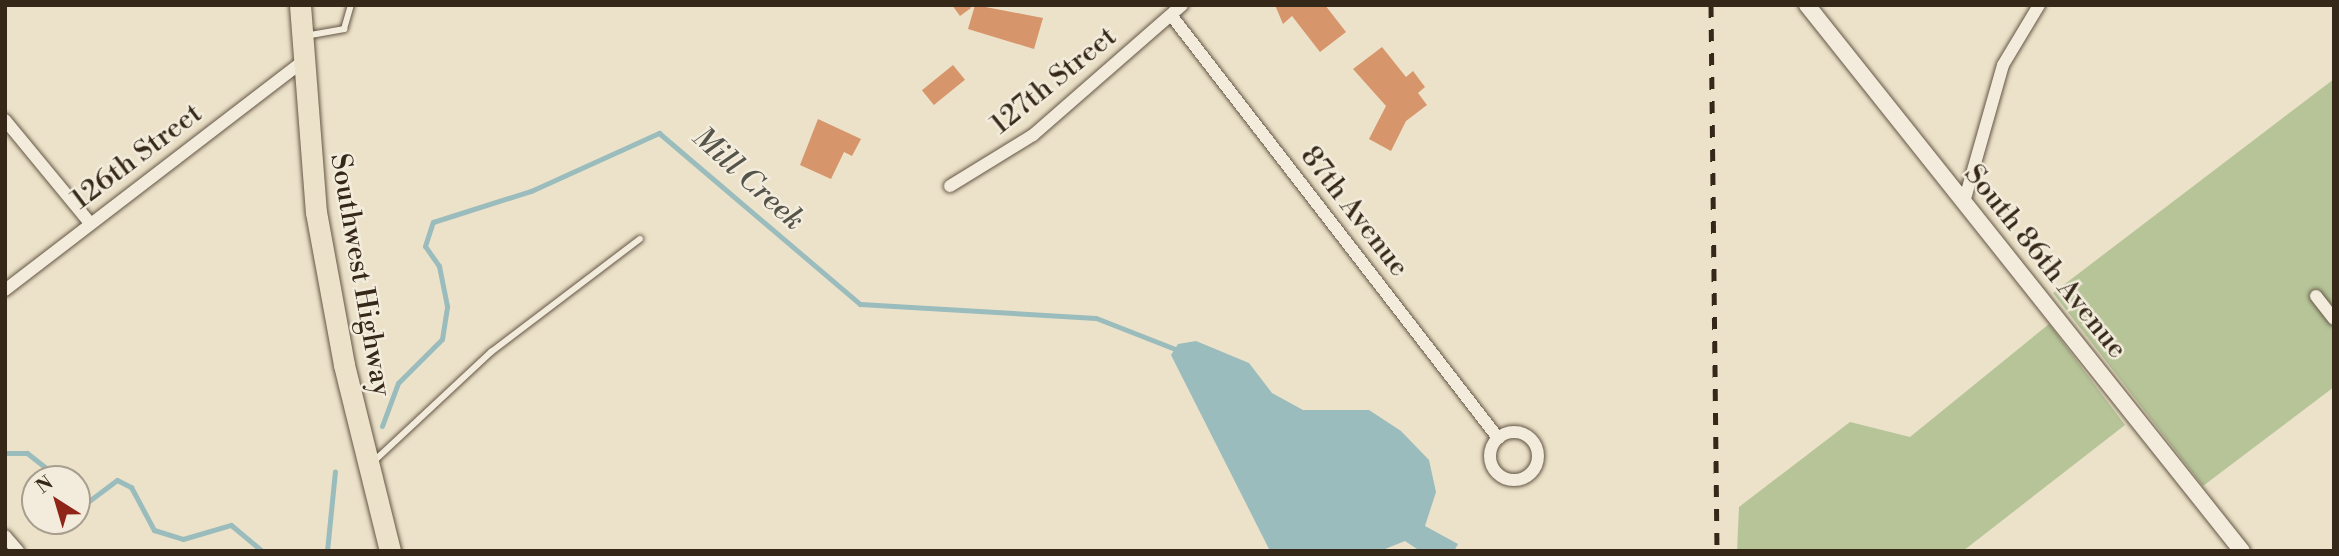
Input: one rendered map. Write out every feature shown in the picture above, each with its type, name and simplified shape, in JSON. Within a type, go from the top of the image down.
[{"type":"main road","name":"Southwest Highway","points":[[300,5],[300,64],[316,212],[368,467],[390,551]]},
{"type":"street","name":"127th Street","points":[[950,187],[1033,135],[1182,5]]},
{"type":"street","name":"South 86th Avenue","points":[[1807,5],[2242,551]]},
{"type":"street","points":[[1964,202],[2003,65],[2039,5]]},
{"type":"street","name":"87th Avenue","points":[[1171,15],[1498,438]]},
{"type":"street","name":"126th Street","points":[[5,290],[300,64]]},
{"type":"street","points":[[5,120],[90,223]]},
{"type":"street","points":[[2316,296],[2334,319]]},
{"type":"street","points":[[5,536],[18,551]]},
{"type":"lane","points":[[300,37],[344,29],[351,5]]},
{"type":"lane","points":[[368,467],[491,352],[640,239]]},
{"type":"green space","points":[[2334,79],[2334,387],[2203,486],[2053,293]]},
{"type":"green space","points":[[2049,324],[2125,425],[1963,551],[1737,551],[1739,507],[1850,422],[1910,437]]},
{"type":"water","points":[[1196,341],[1249,363],[1272,393],[1303,410],[1369,410],[1401,431],[1429,460],[1436,492],[1425,526],[1458,544],[1454,551],[1420,551],[1405,541],[1380,551],[1270,551],[1171,355],[1178,344]]},
{"type":"building","points":[[952,5],[969,5],[971,8],[960,16]]},
{"type":"building","points":[[975,5],[1043,18],[1034,49],[968,29]]},
{"type":"building","points":[[1275,5],[1325,5],[1346,32],[1320,52],[1292,16],[1283,24]]},
{"type":"building","points":[[1382,47],[1406,77],[1413,71],[1425,87],[1418,93],[1427,105],[1406,121],[1391,151],[1369,139],[1386,106],[1353,69]]},
{"type":"building","points":[[953,65],[965,80],[934,105],[922,90]]},
{"type":"building","points":[[818,119],[861,139],[852,156],[844,152],[831,179],[800,165]]},
{"type":"waterway","name":"Mill Creek","points":[[382,426],[398,383],[442,339],[447,306],[439,266],[425,246],[433,222],[531,191],[659,133],[860,304],[1096,318],[1175,349]]},
{"type":"waterway","name":"Mill Creek","points":[[5,453],[27,453],[42,465]]},
{"type":"waterway","name":"Mill Creek","points":[[327,551],[335,471]]},
{"type":"waterway","name":"Mill Creek","points":[[91,500],[117,480],[131,487],[154,530],[183,539],[231,525],[262,551]]},
{"type":"railway","points":[[1711,5],[1717,551]]}]
